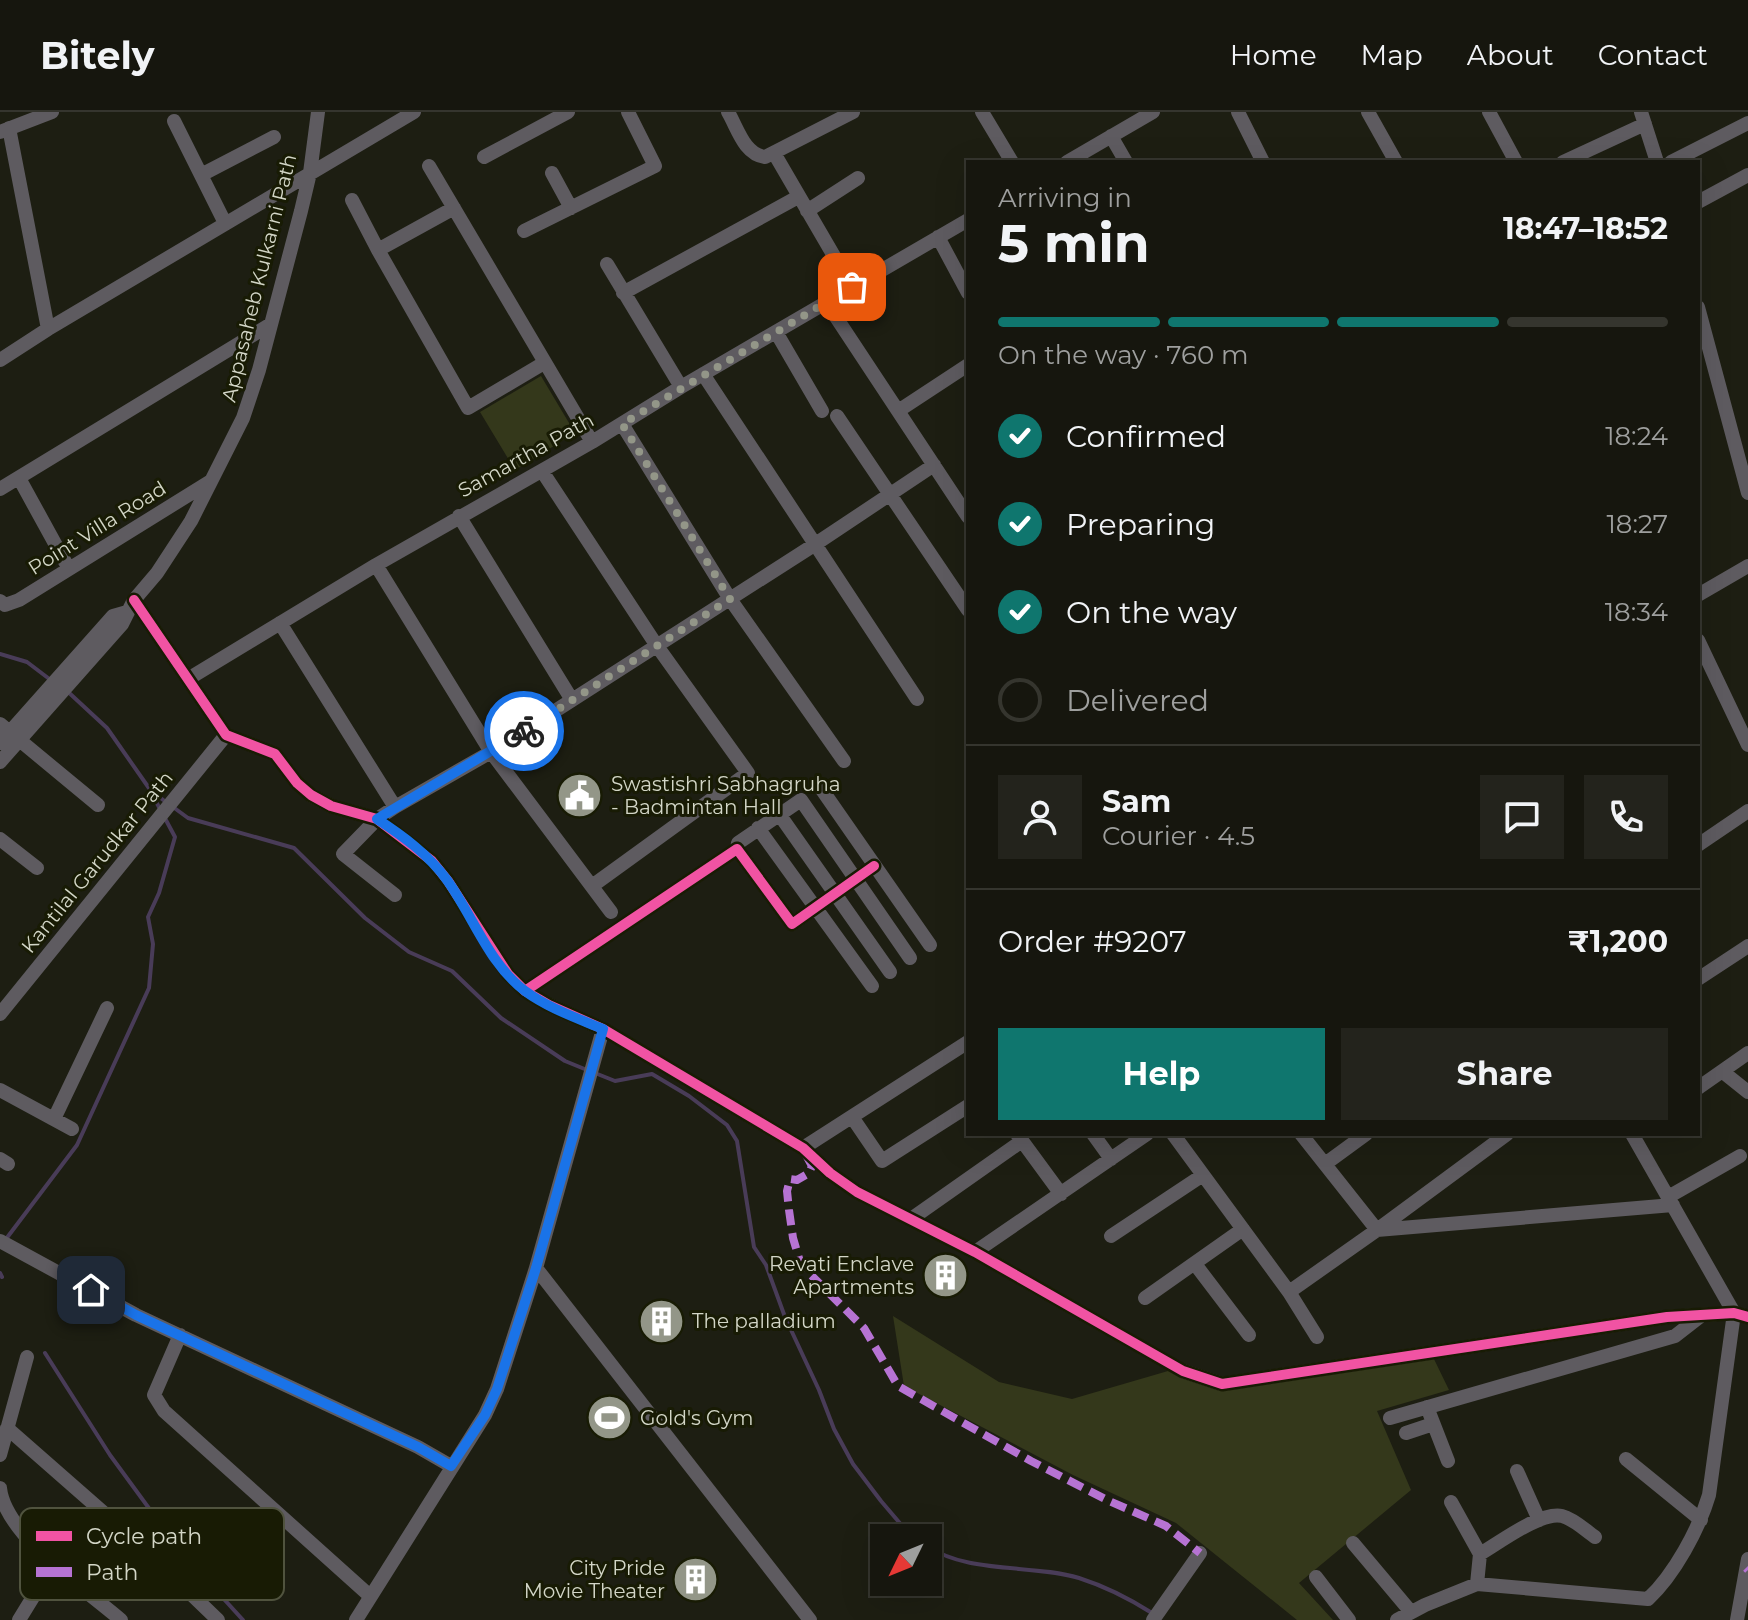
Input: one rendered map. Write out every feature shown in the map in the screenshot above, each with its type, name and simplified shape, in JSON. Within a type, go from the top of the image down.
[{"type":"street","points":[[48,329],[4,130],[51,112]]},
{"type":"street","name":"Appasaheb Kulkarni Path","points":[[0,762],[7,734],[84,656],[113,616],[131,606],[173,548],[214,479],[243,418],[271,324],[310,173],[318,112]]},
{"type":"street","points":[[0,360],[414,112]]},
{"type":"street","points":[[484,157],[568,112]]},
{"type":"street","points":[[524,231],[655,166],[628,112]]},
{"type":"street","points":[[728,112],[747,149],[756,156],[765,157],[853,112]]},
{"type":"street","points":[[982,112],[1011,160]]},
{"type":"street","points":[[1070,160],[1153,112]]},
{"type":"street","points":[[1238,112],[1262,160]]},
{"type":"street","points":[[1368,112],[1395,160]]},
{"type":"street","points":[[1489,112],[1515,160]]},
{"type":"street","points":[[1567,160],[1643,118],[1656,160]]},
{"type":"street","points":[[174,121],[225,223]]},
{"type":"street","points":[[1675,160],[1748,123]]},
{"type":"street","points":[[1111,136],[1125,160]]},
{"type":"street","points":[[201,175],[274,137]]},
{"type":"street","points":[[774,153],[852,287]]},
{"type":"street","points":[[429,166],[592,442]]},
{"type":"street","points":[[552,173],[571,208]]},
{"type":"street","points":[[1700,201],[1748,175]]},
{"type":"street","points":[[807,211],[858,178]]},
{"type":"street","points":[[623,293],[798,197]]},
{"type":"street","points":[[352,200],[468,408],[544,363]]},
{"type":"street","points":[[378,250],[454,208]]},
{"type":"street","name":"Samartha Path","points":[[188,679],[459,516],[592,442],[966,221]]},
{"type":"street","points":[[938,237],[966,289]]},
{"type":"street","points":[[607,264],[681,387]]},
{"type":"street","points":[[826,302],[966,514]]},
{"type":"street","points":[[1700,315],[1741,446],[1748,493]]},
{"type":"street","points":[[0,489],[271,324]]},
{"type":"street","points":[[776,332],[822,411]]},
{"type":"street","points":[[1700,369],[1713,364]]},
{"type":"street","points":[[898,411],[966,366]]},
{"type":"street","points":[[703,374],[917,699]]},
{"type":"street","points":[[837,416],[966,607]]},
{"type":"street","points":[[622,424],[730,599],[844,761]]},
{"type":"street","points":[[395,895],[343,854],[377,819],[491,752],[934,465]]},
{"type":"street","points":[[542,471],[657,646],[748,773],[592,886]]},
{"type":"street","points":[[19,478],[69,569]]},
{"type":"street","name":"Point Villa Road","points":[[0,601],[5,605],[19,600],[214,479]]},
{"type":"street","points":[[459,516],[572,700]]},
{"type":"street","points":[[376,565],[491,752],[611,912]]},
{"type":"street","points":[[1700,594],[1748,566]]},
{"type":"street","points":[[131,606],[188,679],[226,735],[275,754],[297,783],[311,795],[331,806],[377,819],[432,861],[508,974],[525,991],[603,1029],[803,1148],[857,1192],[975,1252],[1183,1371],[1222,1384],[1667,1317],[1741,1315]]},
{"type":"street","points":[[280,623],[395,807]]},
{"type":"street","points":[[1700,644],[1748,745]]},
{"type":"street","points":[[7,734],[98,805]]},
{"type":"street","name":"Kantilal Garudkar Path","points":[[0,1014],[226,735]]},
{"type":"street","points":[[818,784],[930,945]]},
{"type":"street","points":[[874,866],[856,879],[815,907],[792,924],[737,849],[738,843],[801,800],[856,879],[910,958]]},
{"type":"street","points":[[779,814],[890,972]]},
{"type":"street","points":[[1700,840],[1747,814]]},
{"type":"street","points":[[758,828],[872,986]]},
{"type":"street","points":[[0,839],[37,868]]},
{"type":"street","points":[[525,991],[737,849]]},
{"type":"street","points":[[1700,978],[1748,946]]},
{"type":"street","points":[[54,1119],[107,1008]]},
{"type":"street","points":[[356,1620],[485,1415],[497,1389],[536,1268],[603,1029]]},
{"type":"street","points":[[803,1148],[966,1043]]},
{"type":"street","points":[[1700,1087],[1748,1053]]},
{"type":"street","points":[[1723,1072],[1748,1092]]},
{"type":"street","points":[[0,1090],[72,1129]]},
{"type":"street","points":[[852,1117],[882,1161],[966,1107]]},
{"type":"street","points":[[1094,1136],[1111,1159]]},
{"type":"street","points":[[975,1252],[1144,1136]]},
{"type":"street","points":[[1174,1136],[1289,1292],[1317,1337]]},
{"type":"street","points":[[1303,1136],[1377,1230]]},
{"type":"street","points":[[1325,1164],[1363,1136]]},
{"type":"street","points":[[1289,1292],[1504,1136]]},
{"type":"street","points":[[1397,1620],[1477,1584],[1648,1599],[1659,1588],[1701,1520],[1709,1495],[1741,1315],[1633,1136]]},
{"type":"street","points":[[911,1219],[1019,1137],[1061,1194]]},
{"type":"street","points":[[1377,1230],[1670,1201],[1740,1156]]},
{"type":"street","points":[[1111,1236],[1203,1175]]},
{"type":"street","points":[[1145,1298],[1243,1229]]},
{"type":"street","points":[[0,1241],[136,1315],[418,1447],[451,1466]]},
{"type":"street","points":[[1195,1264],[1249,1335]]},
{"type":"street","points":[[536,1268],[810,1620]]},
{"type":"street","points":[[1390,1418],[1675,1336],[1703,1315]]},
{"type":"street","points":[[180,1335],[154,1395],[164,1411],[272,1508]]},
{"type":"street","points":[[0,1455],[27,1357]]},
{"type":"street","points":[[1427,1407],[1448,1461]]},
{"type":"street","points":[[1406,1433],[1433,1424]]},
{"type":"street","points":[[7,1428],[98,1508]]},
{"type":"street","points":[[1626,1459],[1701,1520]]},
{"type":"street","points":[[1517,1471],[1539,1520]]},
{"type":"street","points":[[0,1488],[2,1503],[20,1531]]},
{"type":"street","points":[[1451,1502],[1480,1554],[1477,1584]]},
{"type":"street","points":[[1480,1554],[1539,1520],[1559,1515],[1569,1518],[1595,1537]]},
{"type":"street","points":[[284,1519],[370,1596]]},
{"type":"street","points":[[1353,1543],[1411,1612]]},
{"type":"street","points":[[1153,1620],[1200,1553]]},
{"type":"street","points":[[1737,1620],[1747,1566]]},
{"type":"street","points":[[1316,1577],[1349,1620]]},
{"type":"street","points":[[19,1620],[31,1600]]},
{"type":"street","points":[[97,1600],[121,1620]]},
{"type":"street","points":[[197,1600],[218,1620]]},
{"type":"green space","points":[[541,376],[575,433],[515,470],[480,412]]},
{"type":"green space","points":[[893,1316],[999,1382],[1072,1399],[1168,1371],[1222,1390],[1433,1357],[1449,1390],[1377,1411],[1411,1490],[1299,1583],[1333,1620],[1297,1620],[1176,1523],[1073,1475],[904,1386]]},
{"type":"waterway","points":[[0,654],[27,662],[52,681]]},
{"type":"waterway","points":[[66,690],[107,728],[151,791],[166,802]]},
{"type":"waterway","points":[[6,1239],[77,1145],[149,988],[153,944],[148,917],[159,893],[175,837],[152,794]]},
{"type":"waterway","points":[[173,807],[188,818],[294,848],[365,918],[409,952],[452,971],[501,1018],[565,1061],[587,1070]]},
{"type":"waterway","points":[[595,1073],[615,1081],[652,1074],[689,1096],[727,1125],[737,1141],[754,1247],[766,1265],[834,1429],[853,1464],[901,1524]]},
{"type":"waterway","points":[[0,1273],[2,1277]]},
{"type":"waterway","points":[[45,1353],[110,1455],[149,1508]]},
{"type":"waterway","points":[[942,1554],[981,1565],[1079,1578],[1117,1593],[1152,1613]]},
{"type":"waterway","points":[[225,1600],[243,1620]]},
{"type":"marked path","points":[[806,1155],[812,1166],[809,1173],[797,1180],[790,1179],[787,1191],[793,1238],[801,1265],[864,1328],[898,1386],[1031,1461],[1166,1526],[1200,1553]]},
{"type":"cycle path","points":[[134,600],[226,735],[275,754],[297,783],[311,795],[331,806],[377,819],[432,861],[508,974],[525,991],[603,1029],[803,1148],[857,1192],[975,1252],[1183,1371],[1222,1384],[1667,1317],[1734,1313],[1748,1317]]},
{"type":"cycle path","points":[[525,991],[737,849],[792,924],[874,866]]},
{"type":"way so far","points":[[524,731],[730,599],[622,424],[852,287]]},
{"type":"place","name":"Swastishri Sabhagruha - Badmintan Hall","points":[[580,796]]},
{"type":"place","name":"Revati Enclave Apartments","points":[[945,1276]]},
{"type":"place","name":"The palladium","points":[[661,1321]]},
{"type":"place","name":"Gold's Gym","points":[[609,1418]]},
{"type":"place","name":"City Pride Movie Theater","points":[[696,1579]]},
{"type":"route","points":[[91,1290],[136,1315],[418,1447],[451,1466],[485,1415],[497,1389],[536,1268],[603,1029],[525,991],[490,949],[432,861],[377,819],[524,731]]}]
